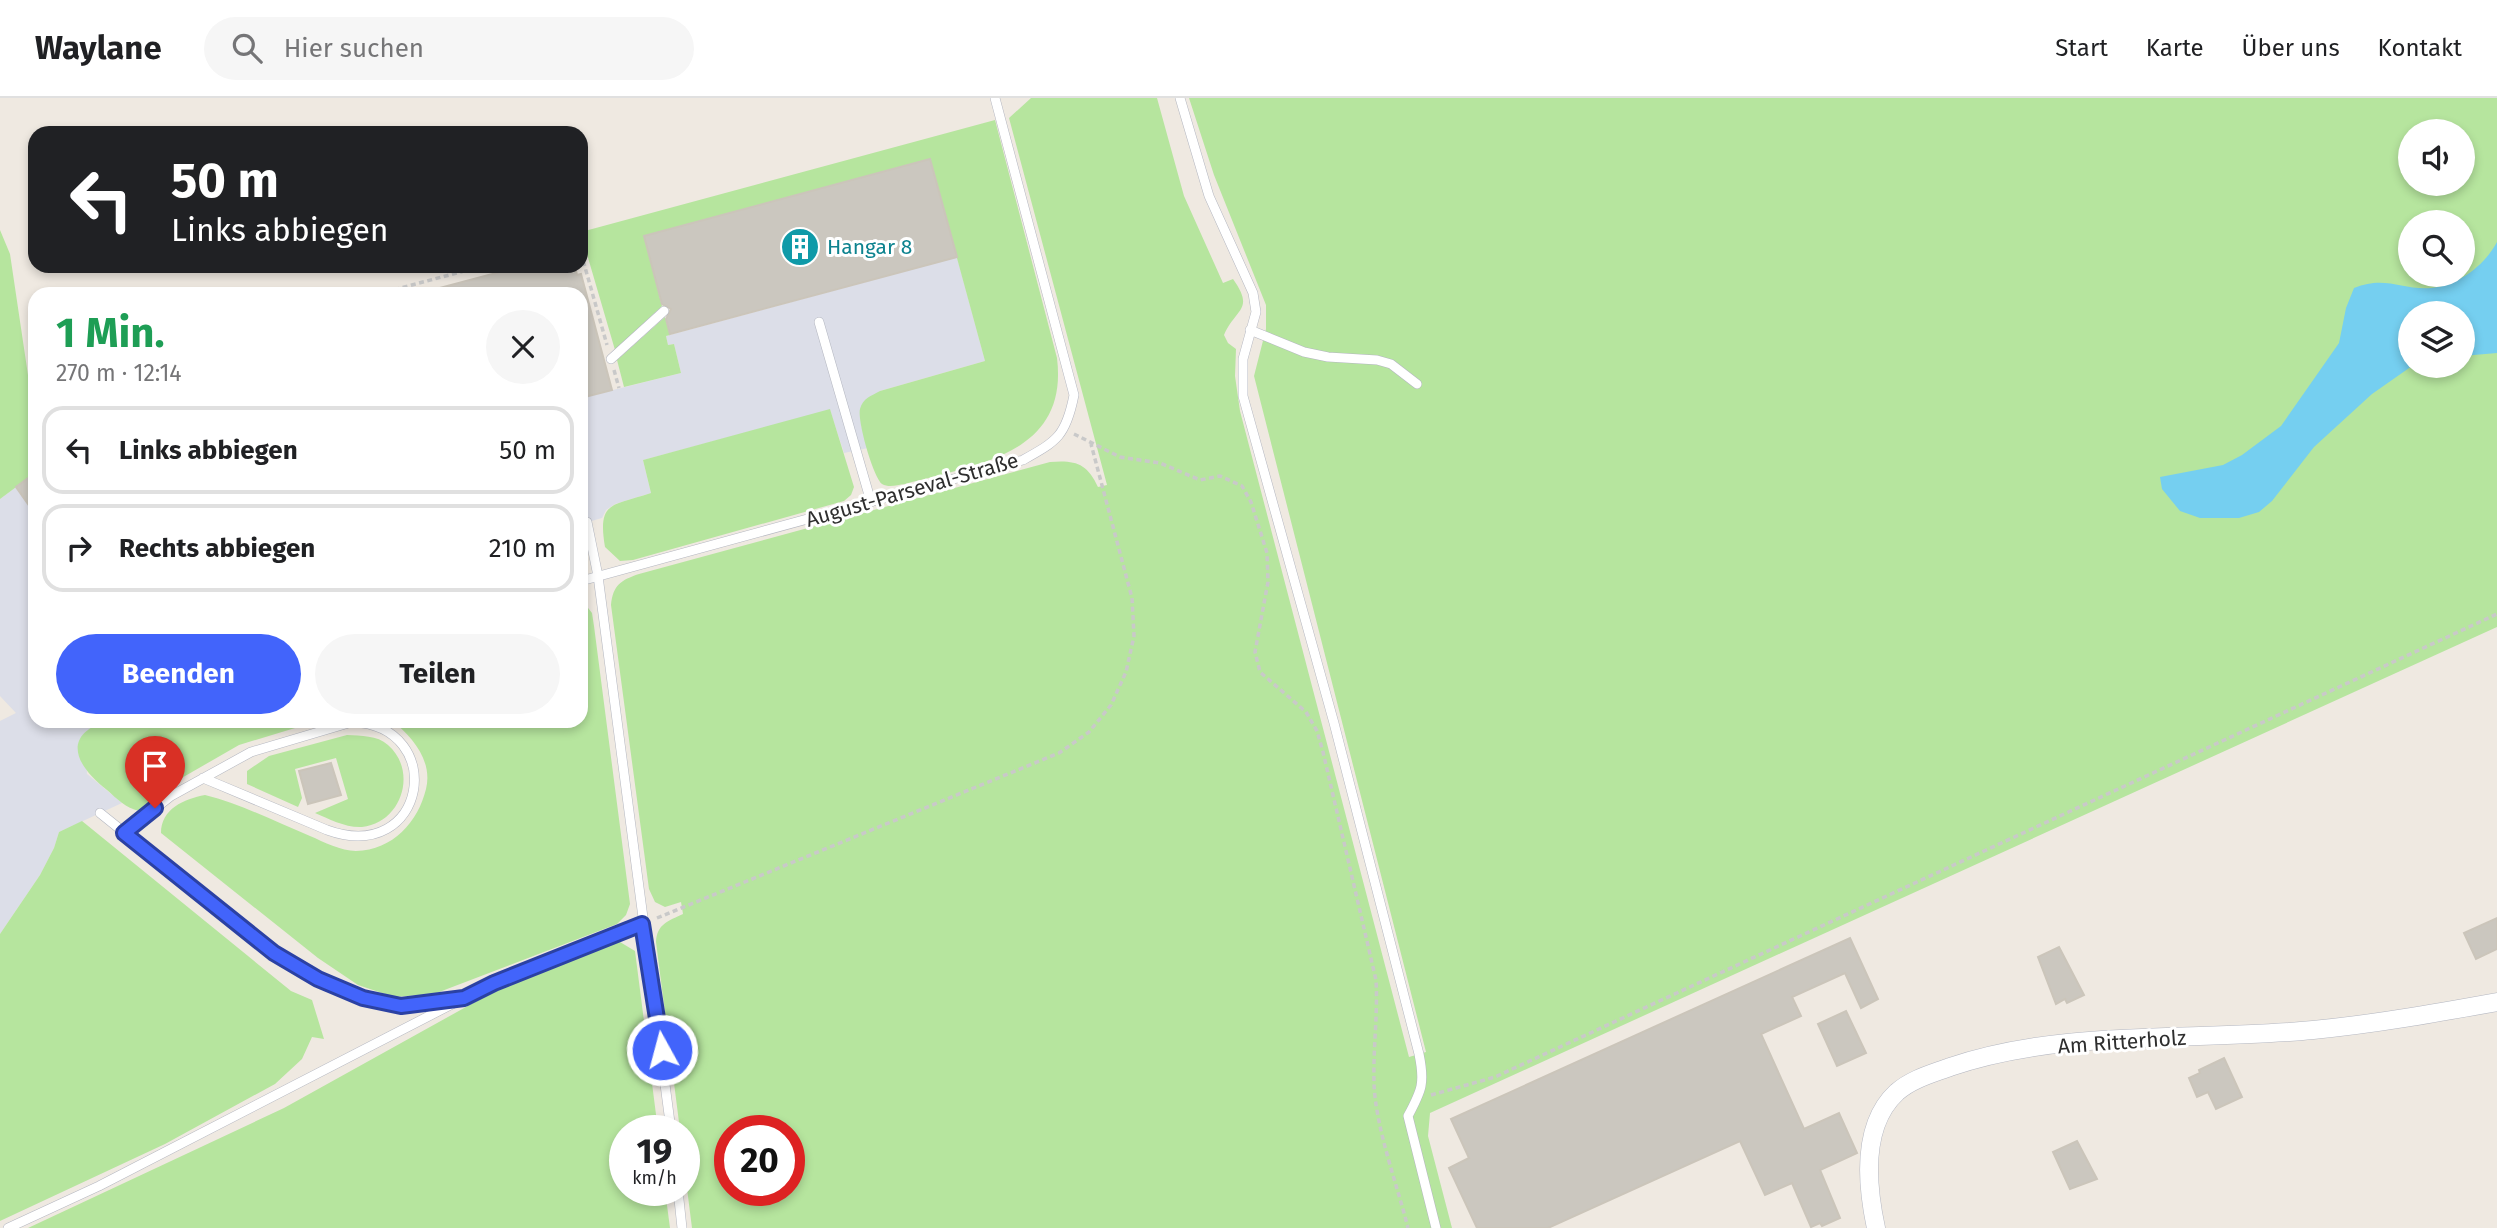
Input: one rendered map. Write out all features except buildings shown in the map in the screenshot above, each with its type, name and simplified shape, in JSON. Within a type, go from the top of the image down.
[{"type":"street","name":"Am Ritterholz","points":[[1876,1228],[1870,1201],[1870,1153],[1880,1116],[1896,1093],[1918,1078],[1982,1056],[2085,1041],[2314,1030],[2411,1018],[2497,1002]]},
{"type":"lane","name":"August-Parseval-Straße","points":[[588,579],[1023,460],[1054,443],[1070,416],[1074,395],[995,98]]},
{"type":"lane","points":[[1180,98],[1209,196],[1253,293],[1256,312],[1243,359],[1243,396],[1334,723],[1419,1054],[1424,1076],[1422,1091],[1408,1116],[1436,1228]]},
{"type":"lane","points":[[611,359],[664,311]]},
{"type":"lane","points":[[819,322],[872,502]]},
{"type":"lane","points":[[1250,330],[1304,352],[1391,364],[1417,384]]},
{"type":"lane","points":[[588,528],[598,576],[669,1115]]},
{"type":"lane","points":[[124,833],[171,796],[251,752],[332,728]]},
{"type":"lane","points":[[203,778],[346,837],[361,838],[378,834],[394,825],[413,796],[415,778],[413,762],[397,738],[378,728]]},
{"type":"lane","points":[[100,813],[274,953],[318,979],[363,998],[401,1006],[464,998]]},
{"type":"lane","points":[[8,1228],[159,1156],[494,983],[642,924]]},
{"type":"lane","points":[[680,1206],[682,1228]]},
{"type":"path","points":[[404,287],[457,273]]},
{"type":"path","points":[[587,273],[619,388]]},
{"type":"path","points":[[1063,428],[1120,457],[1160,463],[1200,480],[1220,476],[1242,486],[1251,502],[1267,553],[1268,582],[1255,652],[1260,672],[1306,712],[1317,731],[1323,752],[1376,980],[1378,1017],[1374,1084],[1408,1228]]},
{"type":"path","points":[[642,924],[1059,753],[1089,732],[1111,705],[1126,672],[1133,636],[1132,598],[1091,444]]},
{"type":"path","points":[[1422,1091],[1431,1095],[1495,1077],[2497,614]]},
{"type":"shaded area","points":[[957,257],[985,361],[880,391],[861,425],[868,448],[844,453],[830,410],[643,460],[651,493],[615,504],[606,510],[602,518],[588,522],[588,396],[681,373],[674,344],[668,345],[666,336]]},
{"type":"shaded area","points":[[16,487],[28,504],[28,728],[92,728],[85,732],[87,774],[122,803],[59,832],[40,875],[0,934],[0,721],[16,713],[0,696],[0,499]]},
{"type":"green space","points":[[1031,98],[1157,98],[1184,196],[1223,283],[1233,279],[1243,297],[1241,308],[1224,335],[1228,343],[1236,349],[1235,376],[1240,411],[1409,1057],[1426,1052],[1254,376],[1266,329],[1266,305],[1214,175],[1189,98],[2497,98],[2497,627],[1430,1113],[1428,1136],[1452,1228],[692,1228],[689,1206],[700,1206],[700,1115],[678,1115],[656,942],[661,927],[683,914],[681,902],[665,907],[655,902],[649,889],[611,605],[619,584],[639,574],[1050,462],[1079,465],[1085,468],[1098,487],[1107,485],[1009,118]]},
{"type":"green space","points":[[995,120],[1057,358],[1057,390],[1048,416],[1033,435],[1012,450],[960,470],[890,486],[882,484],[874,471],[861,424],[860,409],[863,402],[880,391],[985,361],[930,159],[644,236],[662,306],[615,350],[588,258],[588,230]]},
{"type":"green space","points":[[0,230],[10,254],[28,375],[28,478],[0,499]]},
{"type":"green space","points":[[665,317],[670,335],[666,336],[668,345],[674,344],[681,373],[624,387],[617,360]]},
{"type":"green space","points":[[830,409],[854,487],[851,495],[844,501],[633,560],[620,561],[605,547],[603,521],[611,507],[651,493],[643,460]]},
{"type":"green space","points":[[588,608],[592,613],[630,904],[626,915],[617,924],[434,994],[394,997],[358,985],[318,958],[161,833],[169,811],[182,802],[205,795],[245,808],[344,850],[356,851],[381,846],[392,840],[410,823],[426,789],[424,759],[400,728],[588,728]]},
{"type":"green space","points":[[91,728],[295,728],[239,745],[166,787],[139,811],[122,803],[88,772],[78,754],[82,736]]},
{"type":"green space","points":[[347,735],[369,737],[384,742],[397,756],[402,768],[404,781],[396,806],[376,823],[362,827],[350,826],[315,813],[348,799],[336,758],[295,769],[302,798],[298,807],[247,784],[247,771],[269,756]]},
{"type":"green space","points":[[82,821],[291,991],[312,1000],[324,1039],[312,1037],[302,1059],[275,1084],[165,1144],[0,1221],[0,934],[40,875],[59,832]]},
{"type":"green space","points":[[615,939],[635,951],[656,1115],[609,1115],[609,1206],[667,1206],[670,1228],[28,1228],[284,1108],[520,977]]},
{"type":"water","points":[[2497,242],[2497,353],[2475,355],[2475,301],[2398,301],[2398,376],[2372,394],[2314,447],[2272,501],[2259,512],[2239,518],[2200,518],[2180,511],[2162,489],[2160,477],[2223,465],[2242,455],[2281,426],[2339,343],[2346,308],[2354,288],[2375,283],[2420,288],[2475,287],[2475,269]]},
{"type":"place","name":"Hangar 8","points":[[800,247]]},
{"type":"route","points":[[155,808],[124,833],[274,953],[318,979],[363,998],[401,1006],[464,998],[494,983],[642,924],[662,1050]]}]
